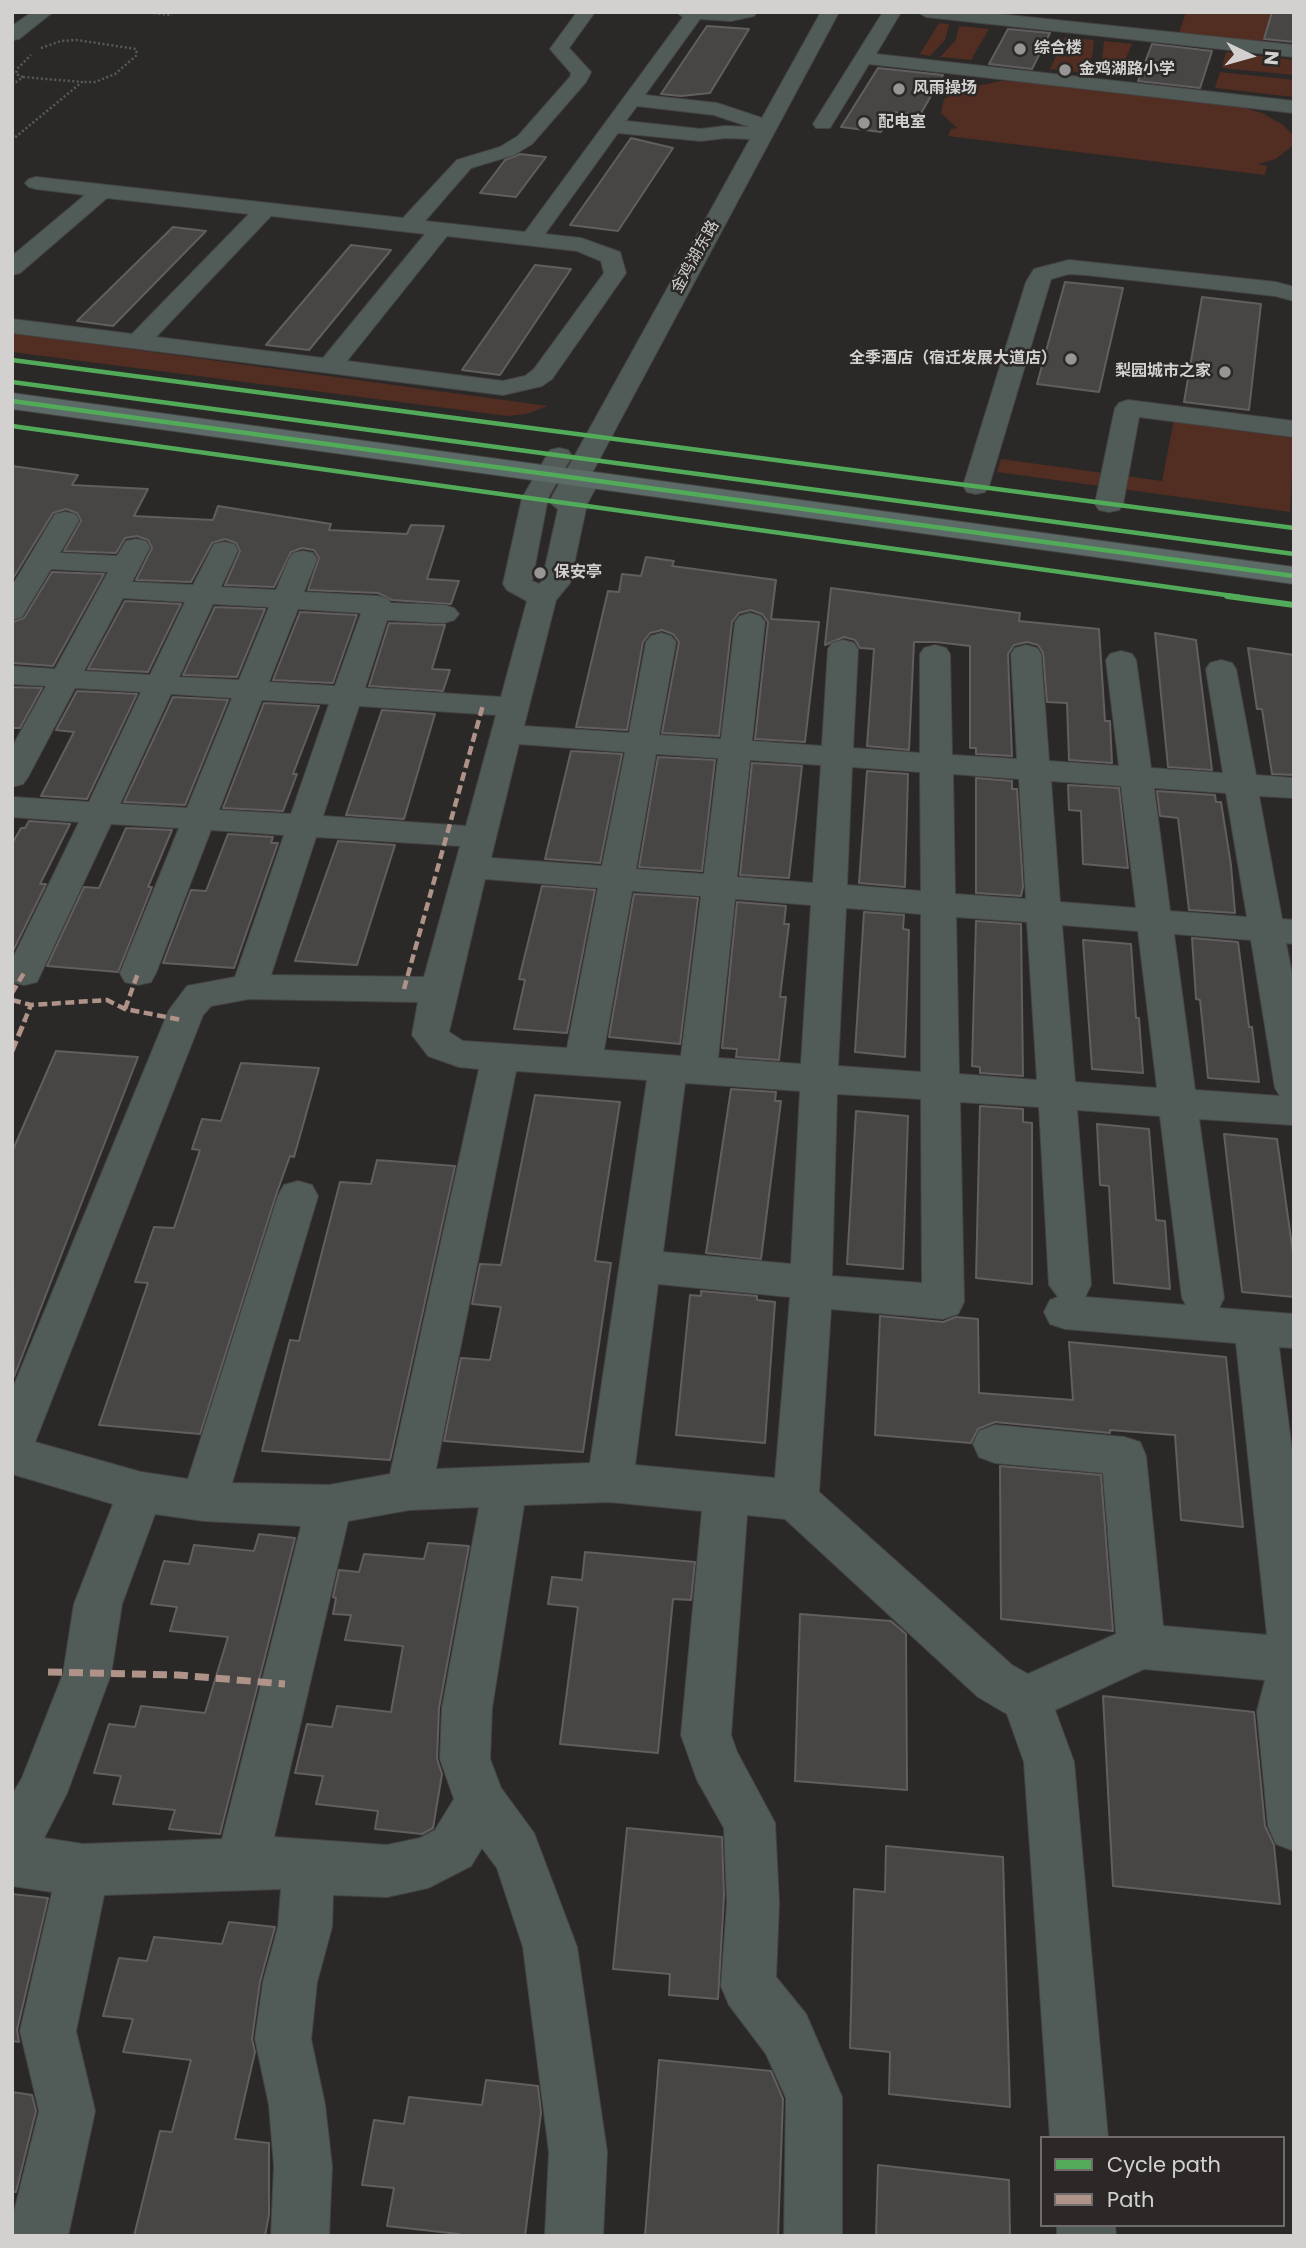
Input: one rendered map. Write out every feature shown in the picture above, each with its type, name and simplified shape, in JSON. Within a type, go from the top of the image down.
[{"type":"highway","points":[[12,382],[573,474],[1294,554]]},
{"type":"highway","points":[[12,401],[573,474],[1294,576]]},
{"type":"street","points":[[12,35],[44,12]]},
{"type":"street","points":[[409,225],[464,164],[507,150],[525,140],[579,78],[581,72],[559,49],[586,12]]},
{"type":"street","points":[[685,12],[731,16],[748,12]]},
{"type":"street","points":[[823,124],[891,12]]},
{"type":"street","points":[[926,12],[1000,16],[1294,51]]},
{"type":"street","points":[[530,240],[695,13]]},
{"type":"street","points":[[971,70],[1000,16]]},
{"type":"street","points":[[837,24],[878,32]]},
{"type":"street","name":"金鸡湖东路","points":[[573,474],[766,129],[837,24]]},
{"type":"street","points":[[862,58],[1294,107]]},
{"type":"street","points":[[632,100],[717,109],[766,129]]},
{"type":"street","points":[[613,126],[701,135],[766,129]]},
{"type":"street","points":[[12,326],[485,387],[518,386],[543,374],[615,273],[612,257],[581,245],[36,183]]},
{"type":"street","points":[[12,268],[102,191]]},
{"type":"street","points":[[138,342],[266,209]]},
{"type":"street","points":[[329,367],[441,229]]},
{"type":"street","points":[[976,486],[1037,282],[1042,274],[1062,268],[1086,268],[1294,294]]},
{"type":"street","points":[[1109,504],[1128,408],[1294,429]]},
{"type":"street","points":[[542,598],[517,584],[535,498],[573,474]]},
{"type":"street","points":[[573,474],[573,503],[556,583],[542,598],[439,990],[430,1035],[441,1047],[459,1054],[1294,1111]]},
{"type":"street","points":[[12,611],[65,520]]},
{"type":"street","points":[[24,973],[224,550]]},
{"type":"street","points":[[138,974],[303,559]]},
{"type":"street","points":[[42,560],[125,567],[202,595],[378,605],[249,987]]},
{"type":"street","points":[[12,777],[125,567]]},
{"type":"street","points":[[376,611],[444,614]]},
{"type":"street","points":[[610,1482],[640,1266],[719,887],[750,622]]},
{"type":"street","points":[[583,1062],[661,642]]},
{"type":"street","points":[[796,1500],[812,1287],[819,1078],[843,649]]},
{"type":"street","points":[[640,1266],[943,1302],[936,654]]},
{"type":"street","points":[[1026,654],[1057,1095],[1068,1299],[1274,1329],[1294,1660],[1282,1712],[1294,1826]]},
{"type":"street","points":[[1121,660],[1203,1298]]},
{"type":"street","points":[[1221,669],[1241,784],[1280,931],[1294,1088]]},
{"type":"street","points":[[12,676],[347,696],[511,720],[642,743],[1294,788]]},
{"type":"street","points":[[12,807],[303,825],[475,852],[617,879],[1280,931]]},
{"type":"street","points":[[12,1444],[187,1010],[200,995],[249,987],[439,990]]},
{"type":"street","points":[[409,1490],[500,1057]]},
{"type":"street","points":[[204,1502],[298,1196]]},
{"type":"street","points":[[995,1444],[1124,1456],[1141,1646]]},
{"type":"street","points":[[12,1455],[141,1492],[204,1502],[288,1506],[329,1504],[409,1490],[610,1482],[796,1500],[995,1681],[1026,1699],[1048,1762],[1079,2136]]},
{"type":"street","points":[[505,1486],[467,1708],[464,1759],[481,1803],[516,1851],[550,1947],[578,2152],[574,2236]]},
{"type":"street","points":[[12,1845],[42,1793],[87,1674],[98,1604],[116,1551],[141,1492]]},
{"type":"street","points":[[726,1495],[706,1735],[715,1763],[749,1823],[753,1903],[748,1986],[786,2034],[814,2097],[813,2236]]},
{"type":"street","points":[[242,1864],[329,1504]]},
{"type":"street","points":[[1026,1699],[1141,1646],[1294,1660]]},
{"type":"street","points":[[12,1860],[83,1870],[242,1864],[387,1871],[428,1862],[453,1848],[481,1803]]},
{"type":"street","points":[[300,2236],[303,2166],[297,2105],[284,2039],[290,1982],[305,1927],[309,1866]]},
{"type":"street","points":[[38,2236],[67,2111],[48,2031],[83,1870]]},
{"type":"path","points":[[145,12],[172,15]]},
{"type":"path","points":[[77,40],[136,49],[138,54],[115,74],[95,82],[82,82],[23,77],[16,74],[20,64],[46,44],[77,40]]},
{"type":"path","points":[[12,85],[23,77]]},
{"type":"path","points":[[12,140],[82,82]]},
{"type":"shaded area","points":[[1186,12],[1271,12],[1262,44],[1178,35]]},
{"type":"shaded area","points":[[939,23],[949,24],[945,40],[930,56],[920,54]]},
{"type":"shaded area","points":[[959,26],[989,29],[971,60],[940,57],[956,40]]},
{"type":"shaded area","points":[[1065,37],[1094,40],[1092,57],[1078,72],[1050,69]]},
{"type":"shaded area","points":[[1104,41],[1132,44],[1118,77],[1089,73],[1102,59]]},
{"type":"shaded area","points":[[1226,52],[1294,60],[1294,75],[1222,68]]},
{"type":"shaded area","points":[[1220,72],[1294,80],[1294,97],[1215,88]]},
{"type":"shaded area","points":[[1001,81],[1036,82],[1234,105],[1262,113],[1282,124],[1293,135],[1292,146],[1276,159],[1258,164],[1267,166],[1265,175],[948,136],[951,129],[957,128],[941,113],[944,99],[958,90]]},
{"type":"shaded area","points":[[12,333],[548,406],[526,414],[508,416],[12,352]]},
{"type":"shaded area","points":[[1174,420],[1294,436],[1290,512],[997,472],[1001,459],[1162,481]]},
{"type":"building","points":[[1272,12],[1294,12],[1294,42],[1264,39]]},
{"type":"building","points":[[707,26],[749,29],[710,93],[681,96],[661,94]]},
{"type":"building","name":"综合楼","points":[[1008,29],[1050,33],[1032,69],[989,64]]},
{"type":"building","points":[[1152,44],[1212,51],[1200,88],[1138,81]]},
{"type":"building","name":"风雨操场","points":[[878,68],[943,75],[920,115],[893,112],[881,132],[841,127]]},
{"type":"building","points":[[631,138],[673,148],[618,231],[570,225]]},
{"type":"building","points":[[520,154],[546,157],[516,197],[480,193],[505,160]]},
{"type":"building","points":[[173,227],[206,231],[113,326],[77,321]]},
{"type":"building","points":[[351,245],[391,250],[309,350],[266,345]]},
{"type":"building","points":[[535,265],[571,269],[500,375],[462,370]]},
{"type":"building","points":[[1065,282],[1123,288],[1099,392],[1037,384]]},
{"type":"building","points":[[1202,297],[1261,304],[1249,410],[1184,402]]},
{"type":"building","points":[[12,466],[78,475],[72,485],[148,489],[134,516],[213,520],[218,506],[331,524],[329,530],[407,534],[411,525],[444,526],[427,579],[459,581],[451,604],[392,600],[378,593],[308,590],[319,558],[314,550],[302,548],[291,552],[274,587],[225,585],[240,551],[236,543],[225,539],[212,543],[191,582],[136,580],[152,548],[148,540],[137,536],[125,538],[116,553],[64,551],[81,521],[77,513],[66,509],[53,513],[12,580]]},
{"type":"building","points":[[646,557],[674,561],[672,566],[776,580],[771,619],[819,622],[805,742],[755,739],[768,622],[762,614],[751,610],[739,613],[732,622],[719,736],[662,733],[679,642],[673,634],[662,630],[650,633],[643,642],[627,730],[576,727],[608,591],[619,592],[622,574],[641,576]]},
{"type":"building","points":[[52,572],[104,574],[53,666],[12,663],[12,622],[24,618]]},
{"type":"building","points":[[831,588],[1020,613],[1019,621],[1099,629],[1105,721],[1110,721],[1112,763],[1069,760],[1067,703],[1047,702],[1043,653],[1038,645],[1027,642],[1014,645],[1008,654],[1012,756],[976,754],[976,748],[970,748],[970,646],[936,642],[914,642],[909,750],[867,746],[874,649],[860,648],[855,640],[844,637],[825,645]]},
{"type":"building","points":[[125,601],[181,604],[148,672],[88,669]]},
{"type":"building","points":[[215,607],[265,609],[237,677],[183,675]]},
{"type":"building","points":[[300,612],[357,615],[333,683],[273,680]]},
{"type":"building","points":[[389,623],[445,625],[432,669],[450,670],[443,691],[369,686]]},
{"type":"building","points":[[1155,633],[1196,640],[1212,770],[1168,767]]},
{"type":"building","points":[[1248,648],[1294,655],[1294,775],[1272,774],[1262,709],[1257,709]]},
{"type":"building","points":[[12,687],[42,688],[20,728],[12,728]]},
{"type":"building","points":[[77,691],[137,694],[87,799],[41,796],[74,732],[56,730]]},
{"type":"building","points":[[173,697],[228,700],[185,805],[124,802]]},
{"type":"building","points":[[264,703],[319,706],[293,774],[297,774],[283,811],[223,808]]},
{"type":"building","points":[[382,710],[435,714],[404,819],[346,815]]},
{"type":"building","points":[[571,751],[622,754],[600,863],[545,859]]},
{"type":"building","points":[[658,757],[715,760],[702,871],[639,867]]},
{"type":"building","points":[[752,763],[802,766],[789,878],[740,875]]},
{"type":"building","points":[[867,771],[908,774],[905,887],[859,883]]},
{"type":"building","points":[[976,778],[1012,781],[1012,789],[1017,789],[1023,887],[1021,896],[976,893]]},
{"type":"building","points":[[1068,785],[1119,788],[1128,868],[1083,864],[1081,811],[1069,810]]},
{"type":"building","points":[[1157,791],[1215,795],[1216,802],[1221,802],[1235,913],[1189,910],[1178,818],[1160,816]]},
{"type":"building","points":[[29,821],[70,824],[40,884],[46,884],[12,953],[12,844],[21,828],[25,828]]},
{"type":"building","points":[[126,828],[172,830],[148,887],[152,887],[118,972],[47,966],[84,887],[99,888]]},
{"type":"building","points":[[228,834],[273,837],[271,843],[278,843],[234,968],[163,963],[191,890],[206,891]]},
{"type":"building","points":[[338,841],[395,845],[357,965],[295,961]]},
{"type":"building","points":[[542,886],[595,890],[567,1033],[514,1029],[525,980],[519,979]]},
{"type":"building","points":[[634,894],[698,898],[680,1044],[609,1037]]},
{"type":"building","points":[[737,902],[786,906],[784,924],[789,924],[780,997],[786,997],[779,1060],[736,1057],[737,1049],[722,1048]]},
{"type":"building","points":[[864,912],[904,915],[903,929],[909,930],[905,1057],[855,1052]]},
{"type":"building","points":[[976,921],[1021,924],[1023,1076],[980,1073],[980,1067],[972,1066]]},
{"type":"building","points":[[1192,938],[1238,942],[1259,1082],[1208,1078],[1200,1000],[1196,999]]},
{"type":"building","points":[[1083,940],[1131,944],[1143,1073],[1092,1069]]},
{"type":"building","points":[[56,1051],[138,1057],[14,1377],[12,1152]]},
{"type":"building","points":[[241,1063],[319,1068],[294,1157],[290,1156],[276,1195],[200,1434],[99,1425],[148,1283],[135,1282],[154,1227],[174,1228],[200,1150],[192,1149],[202,1119],[221,1121]]},
{"type":"building","points":[[731,1089],[776,1092],[775,1101],[781,1101],[761,1259],[706,1253]]},
{"type":"building","points":[[535,1095],[620,1102],[595,1261],[611,1263],[583,1452],[444,1441],[461,1358],[490,1360],[501,1307],[472,1304],[480,1264],[501,1265]]},
{"type":"building","points":[[980,1106],[1023,1109],[1023,1122],[1032,1123],[1032,1284],[976,1278]]},
{"type":"building","points":[[856,1111],[908,1116],[903,1269],[847,1264]]},
{"type":"building","points":[[1097,1124],[1149,1129],[1156,1220],[1165,1221],[1170,1289],[1114,1283],[1109,1186],[1100,1185]]},
{"type":"building","points":[[1224,1134],[1277,1139],[1294,1260],[1294,1297],[1242,1292]]},
{"type":"building","points":[[377,1160],[455,1166],[390,1460],[262,1451],[290,1340],[299,1341],[340,1182],[371,1184]]},
{"type":"building","points":[[701,1291],[757,1296],[757,1300],[775,1302],[765,1443],[676,1435],[690,1295],[701,1296]]},
{"type":"building","points":[[880,1316],[943,1322],[956,1317],[978,1319],[979,1393],[1073,1400],[1069,1342],[1226,1357],[1243,1527],[1181,1520],[1175,1435],[1110,1430],[1110,1433],[995,1422],[978,1429],[971,1443],[875,1435]]},
{"type":"building","points":[[1000,1466],[1101,1475],[1113,1631],[1001,1619]]},
{"type":"building","points":[[259,1534],[295,1538],[220,1834],[169,1829],[175,1810],[113,1804],[121,1776],[94,1773],[109,1724],[135,1727],[141,1706],[205,1713],[228,1637],[170,1631],[177,1607],[151,1604],[164,1561],[189,1564],[194,1545],[254,1551]]},
{"type":"building","points":[[428,1543],[469,1546],[439,1708],[437,1759],[442,1774],[433,1828],[422,1834],[375,1829],[378,1811],[316,1804],[323,1776],[295,1773],[307,1724],[332,1727],[337,1706],[391,1712],[403,1646],[345,1640],[351,1615],[333,1614],[336,1598],[333,1597],[339,1570],[359,1572],[364,1554],[424,1559]]},
{"type":"building","points":[[585,1552],[695,1562],[691,1600],[673,1599],[658,1753],[560,1744],[578,1607],[548,1604],[552,1577],[582,1580]]},
{"type":"building","points":[[800,1614],[891,1621],[906,1634],[907,1790],[795,1781]]},
{"type":"building","points":[[1103,1696],[1254,1712],[1265,1826],[1274,1845],[1280,1904],[1113,1886]]},
{"type":"building","points":[[627,1828],[722,1837],[724,1896],[718,1999],[669,1995],[670,1974],[613,1969]]},
{"type":"building","points":[[886,1846],[1003,1857],[1010,2107],[889,2094],[890,2052],[850,2048],[854,1889],[885,1892]]},
{"type":"building","points":[[12,1894],[48,1898],[17,2030],[19,2042],[12,2041]]},
{"type":"building","points":[[229,1922],[275,1927],[260,1982],[252,2039],[255,2052],[235,2139],[269,2143],[269,2214],[265,2236],[134,2236],[160,2131],[172,2132],[191,2060],[123,2052],[133,2019],[103,2016],[119,1958],[147,1961],[154,1937],[222,1944]]},
{"type":"building","points":[[659,2060],[771,2071],[783,2099],[778,2236],[645,2236]]},
{"type":"building","points":[[486,2080],[538,2086],[541,2113],[525,2236],[459,2236],[387,2226],[394,2188],[362,2185],[374,2120],[404,2124],[409,2097],[482,2105]]},
{"type":"building","points":[[12,2092],[32,2095],[36,2111],[16,2192],[12,2192]]},
{"type":"building","points":[[878,2165],[1009,2180],[1010,2236],[876,2236]]},
{"type":"marked path","points":[[404,989],[483,705]]},
{"type":"marked path","points":[[12,993],[24,973]]},
{"type":"marked path","points":[[125,1009],[138,973]]},
{"type":"marked path","points":[[12,1000],[31,1005],[107,1000],[125,1009],[182,1020]]},
{"type":"marked path","points":[[12,1051],[31,1005]]},
{"type":"marked path","points":[[48,1672],[178,1675],[285,1684]]},
{"type":"cycle path","points":[[12,360],[1294,528]]},
{"type":"cycle path","points":[[12,382],[1294,554]]},
{"type":"cycle path","points":[[12,401],[1294,576]]},
{"type":"cycle path","points":[[12,426],[1294,605]]},
{"type":"place","name":"综合楼","points":[[1020,49]]},
{"type":"place","name":"金鸡湖路小学","points":[[1065,70]]},
{"type":"place","name":"风雨操场","points":[[899,89]]},
{"type":"place","name":"配电室","points":[[864,123]]},
{"type":"place","name":"全季酒店（宿迁发展大道店）","points":[[1071,359]]},
{"type":"place","name":"梨园城市之家","points":[[1225,372]]},
{"type":"place","name":"保安亭","points":[[540,573]]}]
